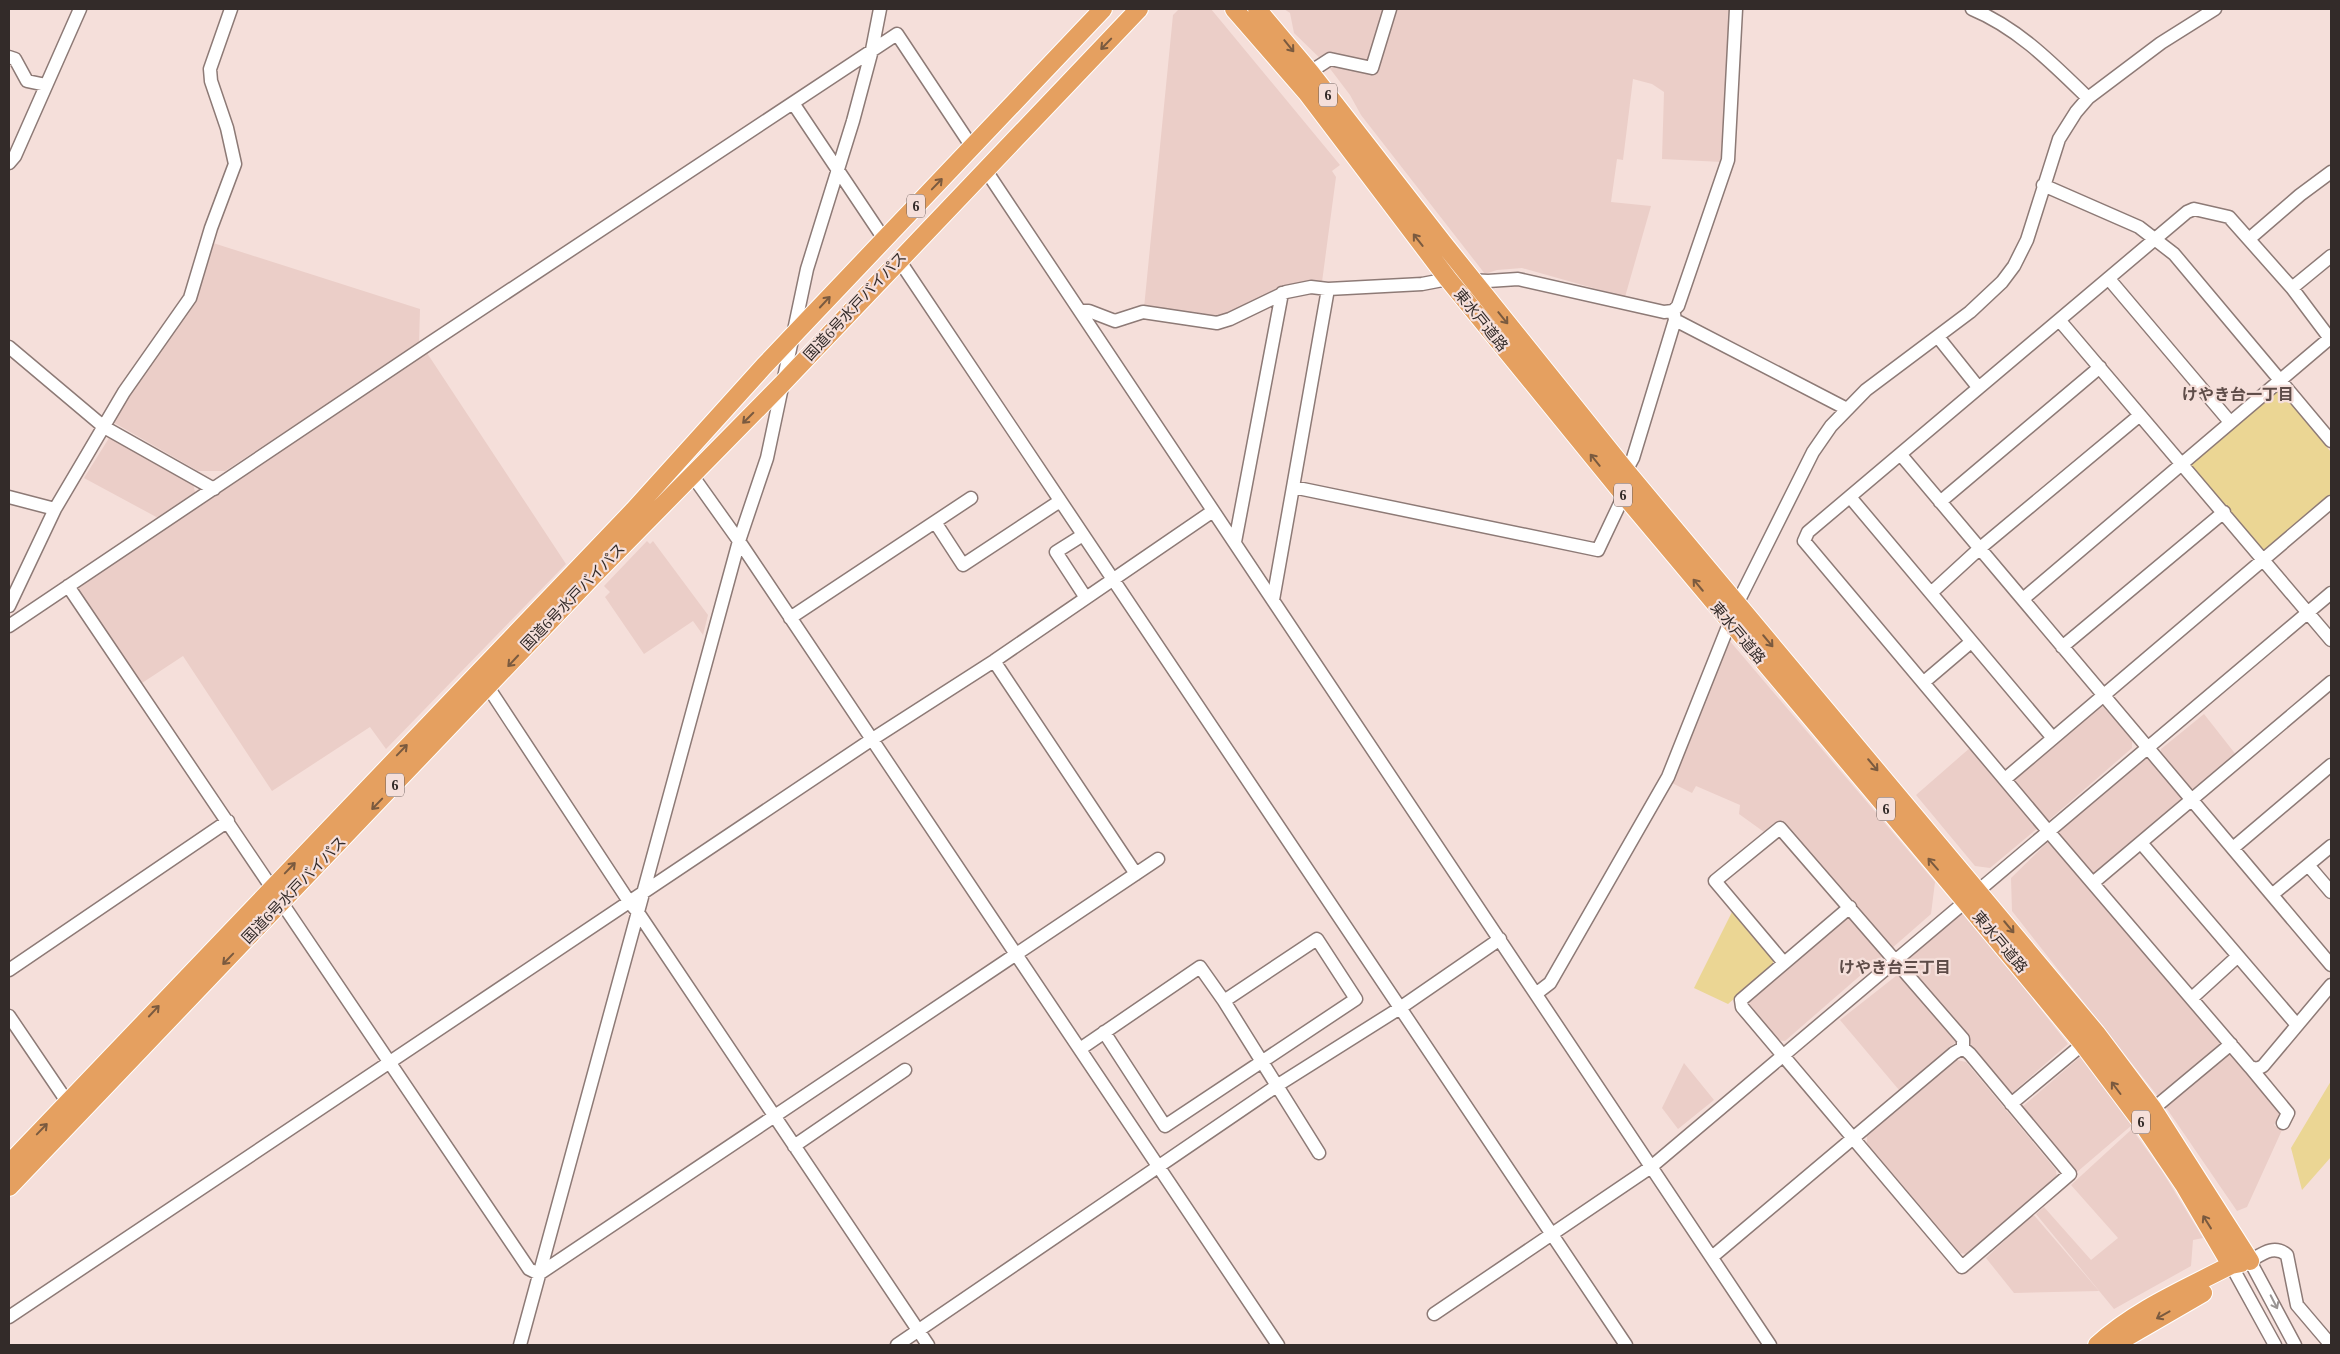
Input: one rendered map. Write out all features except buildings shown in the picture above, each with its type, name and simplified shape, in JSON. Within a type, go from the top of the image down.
[{"type":"highway","name":"国道6号水戸バイパス","points":[[9,1164],[273,886],[634,511],[884,239],[1103,9]]},
{"type":"highway","name":"国道6号水戸バイパス","points":[[9,1187],[692,475],[782,384],[1139,9]]},
{"type":"highway","name":"東水戸道路","points":[[1234,9],[1302,87],[1448,279],[1730,622],[1971,895],[2084,1017],[2153,1109],[2250,1261]]},
{"type":"highway","name":"東水戸道路","points":[[1257,9],[1310,72],[1473,280],[1626,470],[1737,604],[1971,895],[2140,1120],[2184,1185],[2234,1270]]},
{"type":"highway","points":[[2112,1345],[2250,1261]]},
{"type":"highway","points":[[2097,1345],[2128,1320],[2234,1270]]},
{"type":"street","points":[[11,157],[80,9]]},
{"type":"street","points":[[9,606],[56,509],[124,392],[190,298],[211,228],[235,164],[227,128],[211,81],[210,70],[231,9]]},
{"type":"street","points":[[520,1345],[636,903],[739,541],[765,465],[807,269],[838,170],[872,50],[880,9]]},
{"type":"street","points":[[1310,72],[1330,58],[1372,68],[1390,9]]},
{"type":"street","points":[[1626,470],[1634,458],[1671,315],[1678,306],[1728,160],[1736,9]]},
{"type":"street","points":[[1972,9],[2000,23],[2043,55],[2088,98]]},
{"type":"street","points":[[1537,993],[1550,984],[1668,777],[1737,604],[1813,452],[1847,409],[1866,390],[1988,296],[2014,266],[2026,240],[2059,140],[2076,112],[2088,98],[2161,43],[2215,9]]},
{"type":"street","points":[[9,626],[898,34],[972,147]]},
{"type":"street","points":[[9,57],[16,59],[27,81],[46,85]]},
{"type":"street","points":[[793,103],[884,239]]},
{"type":"street","points":[[985,169],[1537,993],[1770,1345]]},
{"type":"street","points":[[2249,239],[2300,195],[2331,172]]},
{"type":"street","points":[[2043,185],[2139,227],[2181,262],[2331,441]]},
{"type":"street","points":[[2023,599],[2278,379],[2330,339],[2292,288],[2229,217],[2194,209],[2187,212],[1808,532],[1804,541],[2288,1113],[2283,1123]]},
{"type":"street","points":[[2292,288],[2331,256]]},
{"type":"street","points":[[898,260],[1626,1345]]},
{"type":"street","points":[[1081,311],[1089,311],[1114,321],[1143,312],[1217,323],[1230,319],[1282,293],[1311,288],[1328,289],[1422,284],[1448,279],[1518,279],[1671,315],[1847,409]]},
{"type":"street","points":[[2108,279],[2230,422]]},
{"type":"street","points":[[1273,600],[1328,289]]},
{"type":"street","points":[[1235,542],[1282,293]]},
{"type":"street","points":[[2060,320],[2331,640]]},
{"type":"street","points":[[1938,336],[1978,387]]},
{"type":"street","points":[[9,347],[104,427],[214,489]]},
{"type":"street","points":[[1940,502],[2100,367]]},
{"type":"street","points":[[1931,593],[1979,549],[2140,415]]},
{"type":"street","points":[[1901,455],[2189,800],[2273,894],[2331,966]]},
{"type":"street","points":[[692,475],[739,541],[1278,1345]]},
{"type":"street","points":[[1293,487],[1598,550],[1624,495]]},
{"type":"street","points":[[9,496],[56,509]]},
{"type":"street","points":[[1850,497],[2052,737]]},
{"type":"street","points":[[790,618],[971,498]]},
{"type":"street","points":[[935,522],[963,566],[1060,501]]},
{"type":"street","points":[[2004,779],[2331,502]]},
{"type":"street","points":[[9,1317],[388,1062],[636,903],[872,740],[994,661],[1112,579],[1214,512]]},
{"type":"street","points":[[2062,647],[2224,512]]},
{"type":"street","points":[[1083,534],[1056,552],[1086,598]]},
{"type":"street","points":[[68,586],[284,902],[388,1062],[529,1269],[539,1274]]},
{"type":"street","points":[[1434,1314],[1651,1167],[2331,593]]},
{"type":"street","points":[[1924,682],[1971,642]]},
{"type":"street","points":[[994,661],[1136,874]]},
{"type":"street","points":[[2094,882],[2142,844],[2189,800],[2331,682]]},
{"type":"street","points":[[488,687],[636,903],[773,1116],[928,1345]]},
{"type":"street","points":[[2233,848],[2331,765]]},
{"type":"street","points":[[9,970],[228,821]]},
{"type":"street","points":[[1784,963],[1715,881],[1780,828],[1850,907],[1963,1039],[1963,1048],[2070,1174],[1962,1267],[1742,1006],[1741,1000],[1850,907]]},
{"type":"street","points":[[2142,844],[2297,1025]]},
{"type":"street","points":[[2273,894],[2331,846]]},
{"type":"street","points":[[539,1274],[1158,859]]},
{"type":"street","points":[[2308,865],[2331,892]]},
{"type":"street","points":[[1104,1032],[1165,1126],[1261,1060],[1356,999],[1317,939],[1224,1001]]},
{"type":"street","points":[[897,1345],[1278,1085],[1400,1008],[1500,939]]},
{"type":"street","points":[[2192,998],[2238,956]]},
{"type":"street","points":[[1080,1049],[1200,967],[1278,1085],[1282,1095],[1319,1153]]},
{"type":"street","points":[[2250,1067],[2257,1069],[2263,1066],[2331,985]]},
{"type":"street","points":[[9,1016],[68,1102]]},
{"type":"street","points":[[2011,1104],[2083,1044]]},
{"type":"street","points":[[2153,1109],[2231,1044]]},
{"type":"street","points":[[1712,1257],[1954,1053],[1963,1048]]},
{"type":"street","points":[[794,1146],[905,1070]]},
{"type":"street","points":[[2295,1345],[2250,1261],[2268,1250],[2283,1252],[2287,1255],[2297,1305],[2331,1345]]},
{"type":"street","points":[[2234,1270],[2275,1345]]},
{"type":"shaded area","points":[[1179,9],[1211,9],[1340,165],[1332,171],[1336,177],[1322,282],[1275,290],[1232,315],[1208,319],[1144,308],[1173,15]]},
{"type":"shaded area","points":[[1284,9],[1731,9],[1722,162],[1662,159],[1664,92],[1652,84],[1633,79],[1623,160],[1617,159],[1611,202],[1651,206],[1625,297],[1522,268],[1497,270],[1485,274],[1361,115],[1350,95],[1328,66],[1294,33],[1290,13]]},
{"type":"shaded area","points":[[210,242],[420,309],[419,344],[225,471],[198,471],[111,421],[195,298]]},
{"type":"shaded area","points":[[427,353],[566,564],[386,749],[370,727],[272,791],[183,656],[139,685],[78,593],[78,586]]},
{"type":"shaded area","points":[[2274,390],[2281,392],[2331,452],[2331,496],[2267,550],[2260,549],[2192,469],[2191,460]]},
{"type":"shaded area","points":[[109,438],[193,483],[196,497],[160,519],[84,478]]},
{"type":"shaded area","points":[[647,541],[650,544],[653,541],[708,615],[703,635],[693,621],[644,654],[605,597],[610,592],[604,586]]},
{"type":"shaded area","points":[[1729,640],[1935,882],[1931,914],[1891,949],[1780,820],[1764,832],[1739,814],[1740,805],[1696,786],[1692,793],[1670,782]]},
{"type":"shaded area","points":[[2105,706],[2132,739],[2132,748],[2048,821],[2013,780],[2097,707]]},
{"type":"shaded area","points":[[2204,714],[2237,756],[2193,791],[2188,790],[2160,758],[2161,749]]},
{"type":"shaded area","points":[[1971,747],[2039,827],[1990,868],[1975,866],[1916,795]]},
{"type":"shaded area","points":[[2146,756],[2182,798],[2093,874],[2057,832]]},
{"type":"shaded area","points":[[2050,840],[2224,1047],[2160,1099],[2012,911],[2011,878]]},
{"type":"shaded area","points":[[1733,910],[1773,958],[1773,965],[1728,1004],[1694,988]]},
{"type":"shaded area","points":[[1963,910],[2068,1044],[2011,1094],[1905,962]]},
{"type":"shaded area","points":[[1851,915],[1885,954],[1785,1041],[1776,1040],[1750,1007],[1749,1000]]},
{"type":"shaded area","points":[[1901,972],[1957,1041],[1899,1090],[1840,1020]]},
{"type":"shaded area","points":[[2229,1051],[2281,1112],[2274,1125],[2282,1130],[2247,1207],[2237,1211],[2165,1106]]},
{"type":"shaded area","points":[[2080,1057],[2132,1125],[2077,1172],[2022,1107]]},
{"type":"shaded area","points":[[1957,1060],[1966,1062],[2056,1170],[2057,1178],[1966,1254],[1959,1253],[1867,1144],[1867,1136]]},
{"type":"shaded area","points":[[1684,1063],[1714,1100],[1678,1129],[1662,1108]]},
{"type":"shaded area","points":[[2331,1081],[2331,1157],[2302,1190],[2291,1148]]},
{"type":"shaded area","points":[[2132,1129],[2162,1171],[2203,1238],[2193,1240],[2191,1266],[2114,1309],[2036,1214],[2044,1207],[2091,1260],[2118,1238],[2071,1185]]},
{"type":"shaded area","points":[[2033,1214],[2099,1291],[2014,1293],[1986,1258]]},
{"type":"district","name":"けやき台一丁目","points":[[2238,394]]},
{"type":"district","name":"けやき台三丁目","points":[[1895,967]]}]
